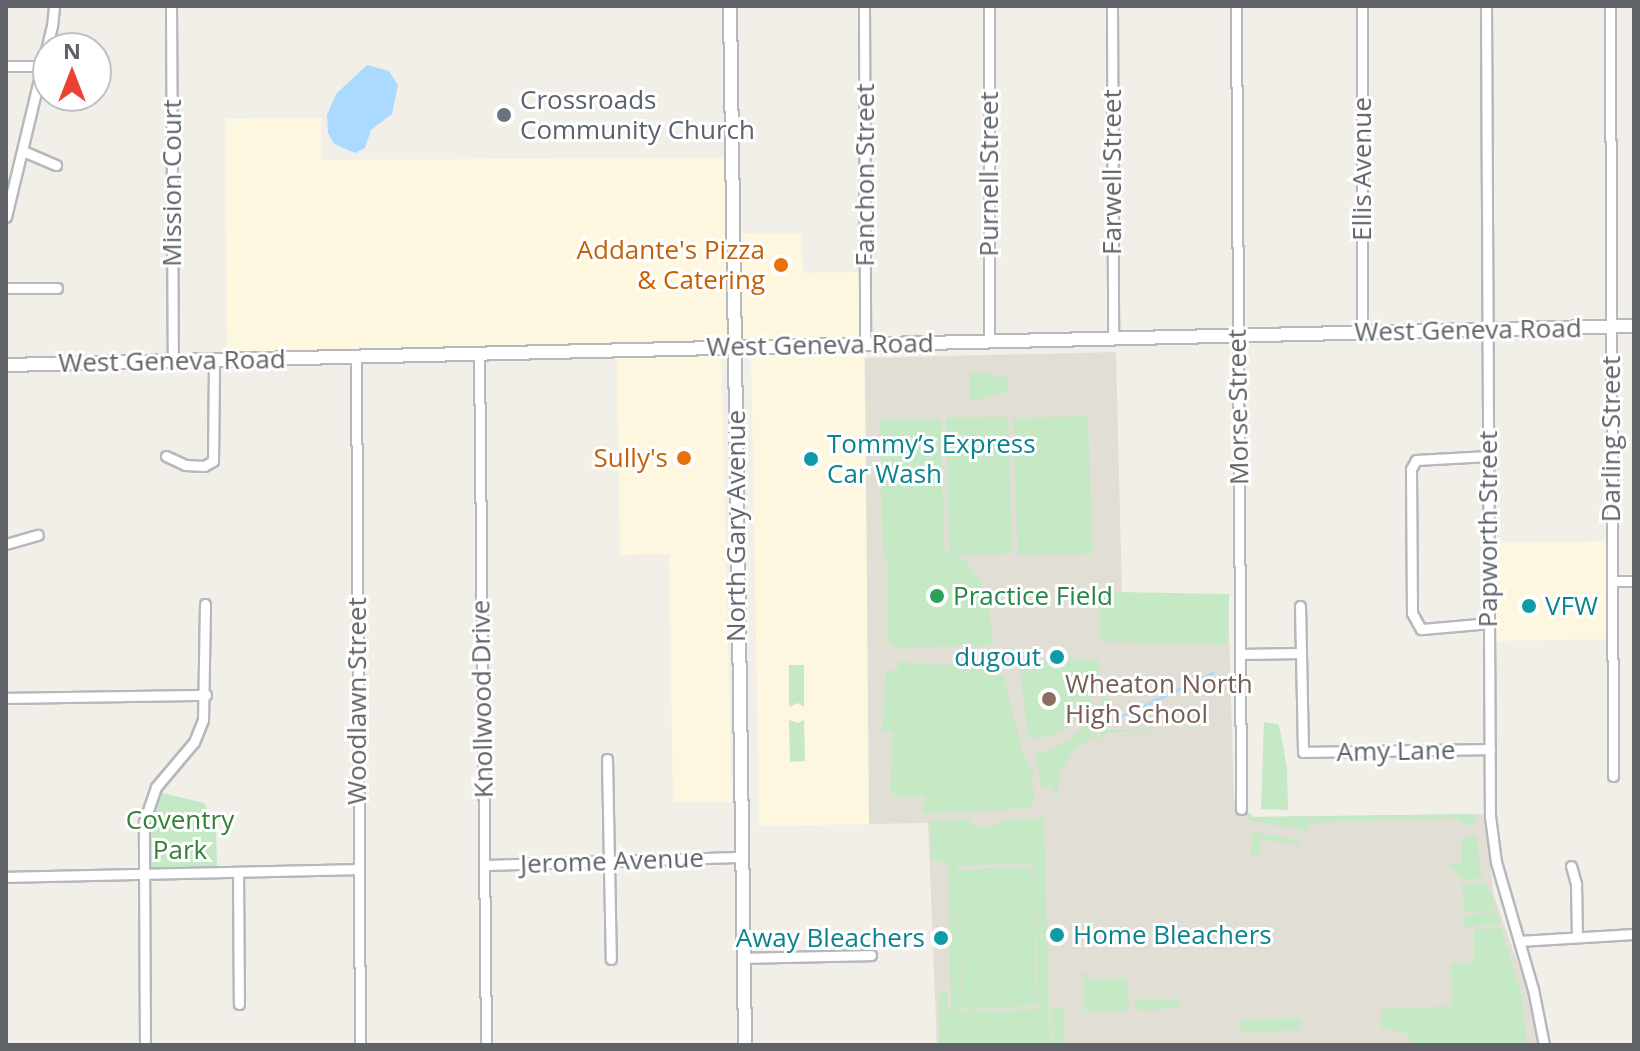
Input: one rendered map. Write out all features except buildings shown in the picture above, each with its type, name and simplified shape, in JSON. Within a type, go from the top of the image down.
[{"type":"main road","name":"North Gary Avenue","points":[[730,6],[745,1045]]},
{"type":"main road","name":"West Geneva Road","points":[[6,365],[1634,326]]},
{"type":"street","points":[[49,32],[54,6]]},
{"type":"street","name":"Mission Court","points":[[171,6],[173,361]]},
{"type":"street","points":[[730,6],[736,6]]},
{"type":"street","name":"Fanchon Street","points":[[864,6],[865,344]]},
{"type":"street","name":"Purnell Street","points":[[989,6],[989,341]]},
{"type":"street","name":"Farwell Street","points":[[1112,6],[1113,338]]},
{"type":"street","name":"Morse Street","points":[[1236,6],[1241,809]]},
{"type":"street","name":"Ellis Avenue","points":[[1362,6],[1362,333]]},
{"type":"street","name":"Papworth Street","points":[[1486,6],[1492,834],[1538,1007],[1544,1045]]},
{"type":"street","name":"Darling Street","points":[[1610,6],[1613,776]]},
{"type":"street","points":[[6,66],[32,66]]},
{"type":"street","points":[[6,217],[32,112]]},
{"type":"street","points":[[23,151],[56,165]]},
{"type":"street","points":[[6,288],[57,288]]},
{"type":"street","name":"Knollwood Drive","points":[[479,353],[486,1045]]},
{"type":"street","name":"Woodlawn Street","points":[[356,356],[360,1045]]},
{"type":"street","points":[[166,456],[185,465],[204,466],[213,461],[214,360]]},
{"type":"street","points":[[1488,456],[1416,460],[1411,469],[1411,584],[1412,613],[1421,629],[1489,623]]},
{"type":"street","points":[[6,544],[38,535]]},
{"type":"street","points":[[1612,581],[1634,581]]},
{"type":"street","points":[[145,1045],[144,829],[148,804],[162,779],[194,742],[203,720],[206,695],[205,604]]},
{"type":"street","points":[[1240,654],[1301,653],[1300,606]]},
{"type":"street","name":"Amy Lane","points":[[1301,653],[1303,752],[1490,749]]},
{"type":"street","points":[[6,698],[206,695]]},
{"type":"street","points":[[607,759],[611,959]]},
{"type":"street","name":"Jerome Avenue","points":[[484,865],[740,857]]},
{"type":"street","points":[[1571,866],[1576,884],[1577,936]]},
{"type":"street","points":[[6,877],[358,869]]},
{"type":"street","points":[[238,872],[239,1004]]},
{"type":"street","points":[[1519,941],[1634,934]]},
{"type":"street","points":[[742,958],[871,955]]},
{"type":"shaded area","points":[[321,118],[322,160],[728,158],[731,344],[227,358],[225,119]]},
{"type":"shaded area","points":[[737,233],[801,234],[803,273],[861,272],[862,341],[738,343]]},
{"type":"shaded area","points":[[721,349],[732,802],[673,802],[669,554],[620,555],[617,355]]},
{"type":"shaded area","points":[[864,349],[872,824],[759,826],[751,351]]},
{"type":"shaded area","name":"Wheaton North High School","points":[[1116,352],[1122,596],[1228,594],[1234,801],[1254,817],[1484,814],[1494,896],[1531,1001],[1538,1045],[937,1045],[928,823],[869,824],[865,358]]},
{"type":"shaded area","points":[[1610,541],[1612,639],[1493,641],[1491,543]]},
{"type":"green space","points":[[969,371],[1008,378],[1008,392],[970,401]]},
{"type":"green space","points":[[1088,416],[1093,553],[1018,556],[1013,419]]},
{"type":"green space","points":[[1008,417],[1012,553],[955,555],[967,562],[981,582],[989,610],[993,646],[894,647],[888,642],[887,557],[883,557],[879,420],[941,419],[944,550],[949,552],[946,418]]},
{"type":"green space","points":[[1100,592],[1229,594],[1228,644],[1099,642]]},
{"type":"green space","points":[[1025,660],[1099,660],[1099,681],[1089,706],[1071,726],[1050,736],[1028,739],[1020,665]]},
{"type":"green space","points":[[898,662],[990,668],[1003,676],[1023,753],[1034,775],[1034,780],[1027,783],[1035,790],[1032,808],[921,814],[925,796],[898,798],[890,791],[893,732],[882,731],[886,670],[897,671]]},
{"type":"green space","points":[[789,665],[804,665],[804,707],[798,703],[789,707]]},
{"type":"green space","points":[[1107,687],[1107,730],[1227,728],[1117,732],[1103,734],[1102,741],[1094,715]]},
{"type":"green space","points":[[789,720],[798,723],[804,720],[805,761],[790,762]]},
{"type":"green space","points":[[1264,722],[1278,724],[1280,729],[1287,768],[1288,810],[1261,809]]},
{"type":"green space","points":[[1087,724],[1094,727],[1099,742],[1093,737],[1073,752],[1060,772],[1057,793],[1052,793],[1051,787],[1042,787],[1035,756],[1071,739]]},
{"type":"green space","name":"Coventry Park","points":[[154,791],[204,803],[216,823],[217,871],[145,872],[145,829]]},
{"type":"green space","points":[[1247,811],[1254,817],[1475,814],[1475,824],[1462,826],[1460,819],[1455,818],[1307,823],[1307,831],[1253,821],[1246,817]]},
{"type":"green space","points":[[1044,818],[1050,1045],[940,1045],[938,994],[948,992],[948,1013],[951,1013],[948,861],[931,861],[930,821],[970,820],[972,826],[979,827],[999,825],[1002,819]],"holes":[[[1033,863],[1039,1009],[961,1012],[957,866]]]},
{"type":"green space","points":[[1250,834],[1299,840],[1300,845],[1259,839],[1259,856],[1250,856],[1253,839]]},
{"type":"green space","points":[[1466,836],[1476,836],[1482,878],[1462,879],[1447,864],[1462,863],[1461,842]]},
{"type":"green space","points":[[1032,868],[1037,1005],[967,1010],[962,1007],[957,870]]},
{"type":"green space","points":[[1482,882],[1489,887],[1496,910],[1464,912],[1462,883]]},
{"type":"green space","points":[[1497,912],[1501,925],[1463,927],[1463,915]]},
{"type":"green space","points":[[1501,928],[1522,997],[1527,1045],[1414,1045],[1405,1033],[1381,1027],[1381,1009],[1452,1006],[1451,964],[1474,962],[1474,929]]},
{"type":"green space","points":[[1083,973],[1087,973],[1088,979],[1127,978],[1129,1007],[1125,1011],[1084,1011]]},
{"type":"green space","points":[[1135,997],[1137,1000],[1179,1000],[1180,1007],[1143,1011],[1135,1007]]},
{"type":"green space","points":[[1051,1008],[1063,1008],[1064,1045],[1052,1045]]},
{"type":"green space","points":[[1303,1018],[1300,1030],[1244,1032],[1240,1028],[1240,1019]]},
{"type":"water","points":[[367,65],[389,71],[398,85],[392,114],[371,130],[365,148],[355,153],[334,144],[328,133],[327,115],[336,94]]},
{"type":"waterway","points":[[1113,720],[1212,673]]},
{"type":"place","name":"Crossroads Community Church","points":[[504,115]]},
{"type":"place","name":"Addante's Pizza & Catering","points":[[781,265]]},
{"type":"place","name":"Sully's","points":[[684,458]]},
{"type":"place","name":"Tommy’s Express Car Wash","points":[[811,459]]},
{"type":"place","name":"Practice Field","points":[[937,596]]},
{"type":"place","name":"VFW","points":[[1529,606]]},
{"type":"place","name":"dugout","points":[[1057,657]]},
{"type":"place","name":"Wheaton North High School","points":[[1049,699]]},
{"type":"place","name":"Home Bleachers","points":[[1057,935]]},
{"type":"place","name":"Away Bleachers","points":[[941,938]]}]
